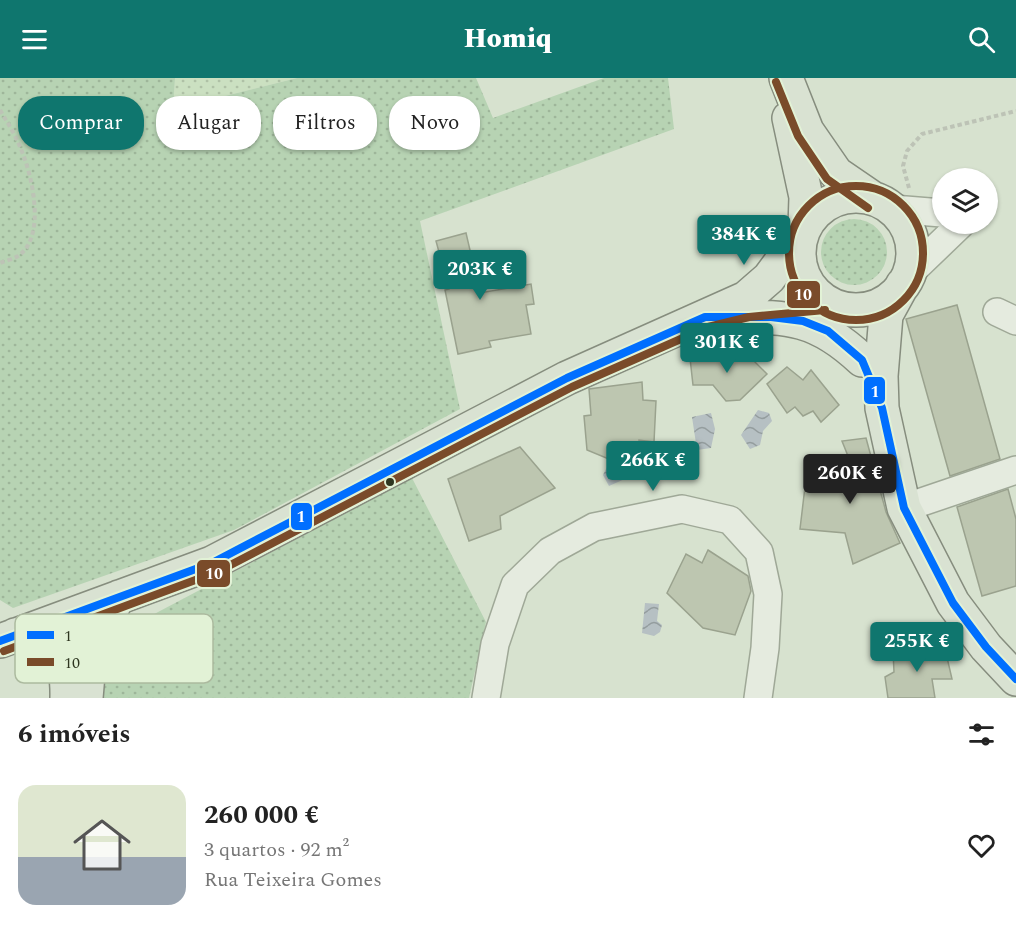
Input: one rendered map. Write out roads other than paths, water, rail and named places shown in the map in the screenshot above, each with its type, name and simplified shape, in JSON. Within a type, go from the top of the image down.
[{"type":"main road","points":[[780,78],[806,196],[799,261],[805,280],[832,304],[862,360],[882,408],[904,508],[953,603],[986,647],[1016,679]]},
{"type":"main road","points":[[786,78],[807,131],[836,173],[894,206],[908,230],[912,246],[907,279],[886,315],[881,376],[882,408]]},
{"type":"main road","points":[[72,614],[212,563],[567,378],[705,317],[753,291],[769,278],[813,214],[834,200],[852,196],[894,206]]},
{"type":"main road","points":[[705,317],[747,307],[832,304],[854,310],[872,307],[890,298],[907,279]]},
{"type":"main road","points":[[705,317],[771,317],[803,321],[828,331],[862,360]]},
{"type":"main road","points":[[107,614],[118,597]]},
{"type":"main road","points":[[65,683],[67,698]]},
{"type":"main road","points":[[86,698],[87,683]]},
{"type":"street","points":[[894,206],[932,212]]},
{"type":"street","points":[[907,279],[951,234]]},
{"type":"street","points":[[904,508],[1016,470]]},
{"type":"street","points":[[486,698],[495,644],[515,585],[550,551],[594,527],[682,509],[730,520],[759,552],[768,594],[765,648],[758,698]]},
{"type":"water","points":[[758,410],[769,413],[772,421],[763,431],[760,445],[750,449],[741,435]]},
{"type":"water","points":[[711,413],[715,429],[711,448],[697,450],[692,417]]},
{"type":"water","points":[[627,465],[636,474],[609,486],[603,475],[607,467]]},
{"type":"water","points":[[645,603],[659,604],[657,621],[662,625],[660,632],[654,636],[642,633]]}]
